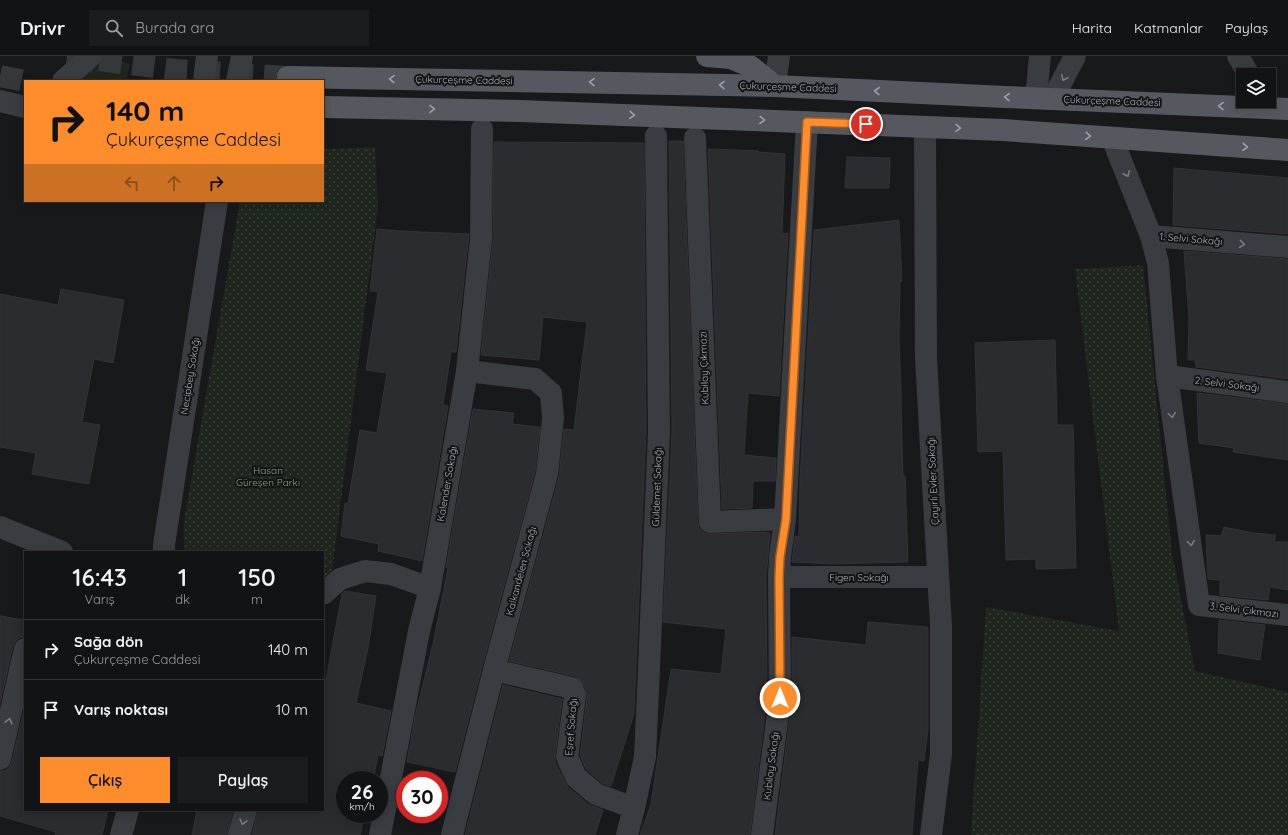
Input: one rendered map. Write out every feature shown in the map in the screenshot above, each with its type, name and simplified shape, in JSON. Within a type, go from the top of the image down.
[{"type":"main road","points":[[707,56],[731,58],[750,66],[775,86]]},
{"type":"main road","name":"Çukurçeşme Caddesi","points":[[288,77],[775,86],[1044,99],[1236,104]]},
{"type":"main road","points":[[324,107],[520,111],[1003,130],[1288,150]]},
{"type":"main road","name":"Çukurçeşme Caddesi","points":[[1276,107],[1288,109]]},
{"type":"street","points":[[64,80],[91,56]]},
{"type":"street","points":[[204,80],[207,56]]},
{"type":"street","points":[[237,80],[242,56]]},
{"type":"street","points":[[775,86],[779,56]]},
{"type":"street","points":[[1040,56],[1044,99]]},
{"type":"street","points":[[1044,99],[1075,56]]},
{"type":"street","points":[[1238,56],[1245,68]]},
{"type":"street","points":[[0,101],[24,107]]},
{"type":"street","name":"Kubilay Sokağı","points":[[762,835],[780,698],[779,577],[780,557],[786,519],[807,122]]},
{"type":"street","name":"Çayırlı Evler Sokağı","points":[[924,127],[926,358],[941,626],[941,754],[931,835]]},
{"type":"street","name":"Kalender Sokağı","points":[[380,835],[419,631],[430,588],[467,370],[482,239],[482,129]]},
{"type":"street","name":"Güldemet Sokağı","points":[[627,835],[646,757],[659,432],[656,136]]},
{"type":"street","name":"Kubilay Çıkmazı","points":[[695,138],[710,522],[786,519]]},
{"type":"street","name":"1. Selvi Sokağı","points":[[1112,138],[1152,236],[1288,248]]},
{"type":"street","name":"Necipbey Sokağı","points":[[164,551],[217,202]]},
{"type":"street","points":[[1152,236],[1158,263],[1167,376]]},
{"type":"street","name":"Kalkandelen Sokağı","points":[[452,835],[494,670],[547,474],[553,418],[551,393],[535,379],[467,370]]},
{"type":"street","name":"2. Selvi Sokağı","points":[[1167,376],[1288,392]]},
{"type":"street","name":"3. Selvi Çıkmazı","points":[[1167,376],[1200,605],[1288,615]]},
{"type":"street","points":[[0,527],[52,550]]},
{"type":"street","points":[[324,593],[340,579],[365,571],[391,574],[430,588]]},
{"type":"street","name":"Figen Sokağı","points":[[779,577],[938,576]]},
{"type":"street","points":[[0,759],[24,653]]},
{"type":"street","name":"Eşref Sokağı","points":[[494,670],[572,688],[575,695],[567,757],[576,777],[596,794],[634,808]]},
{"type":"street","points":[[121,835],[128,811]]},
{"type":"street","points":[[239,835],[246,811]]},
{"type":"green space","points":[[106,58],[130,64],[126,80],[81,80]]},
{"type":"green space","name":"Hasan Güreşen Parkı","points":[[375,147],[378,206],[332,572],[324,577],[324,551],[184,551],[184,521],[240,202],[324,202],[324,149]]},
{"type":"green space","points":[[1143,265],[1172,553],[1195,671],[1288,692],[1288,835],[971,835],[986,607],[1119,631],[1075,269]]},
{"type":"building","points":[[669,141],[683,141],[699,528],[704,533],[710,534],[770,533],[766,577],[767,697],[750,835],[640,835],[651,804],[671,669],[721,674],[726,629],[663,622],[672,432]]},
{"type":"building","points":[[494,142],[644,143],[646,432],[634,714],[611,786],[602,783],[586,769],[580,755],[587,697],[586,690],[580,679],[575,676],[509,661],[559,477],[564,429],[574,430],[587,322],[543,317],[539,360],[481,355],[493,240]]},
{"type":"building","points":[[708,149],[758,151],[785,154],[782,234],[788,233],[779,396],[748,393],[744,455],[776,458],[775,481],[753,481],[752,508],[722,509]]},
{"type":"building","points":[[847,157],[890,158],[889,188],[845,188]]},
{"type":"building","points":[[1174,168],[1288,178],[1288,234],[1173,225]]},
{"type":"building","points":[[899,220],[902,281],[900,281],[899,339],[903,476],[905,476],[908,562],[833,564],[792,562],[795,536],[799,537],[800,480],[814,230]]},
{"type":"building","points":[[377,229],[469,234],[456,352],[451,352],[443,405],[448,406],[422,561],[378,551],[379,544],[341,536],[345,503],[348,504],[360,430],[377,433],[387,373],[366,370],[378,292],[370,291]]},
{"type":"building","points":[[1184,251],[1288,259],[1288,379],[1196,367],[1195,360],[1188,360],[1189,318]]},
{"type":"building","points":[[61,289],[124,300],[113,363],[94,359],[82,422],[100,425],[89,484],[32,474],[36,453],[0,447],[0,294],[58,305]]},
{"type":"building","points":[[1055,340],[1057,425],[1073,425],[1076,568],[1036,569],[1036,559],[1006,560],[1003,451],[978,452],[975,343]]},
{"type":"building","points":[[1197,393],[1288,404],[1288,460],[1233,452],[1234,448],[1199,443]]},
{"type":"building","points":[[473,409],[514,413],[512,424],[540,427],[535,472],[455,772],[407,762],[415,716],[433,644],[448,568],[446,567]]},
{"type":"building","points":[[1224,527],[1253,533],[1276,535],[1274,542],[1288,542],[1288,590],[1270,587],[1268,600],[1220,595],[1220,580],[1208,579],[1206,535],[1221,536]]},
{"type":"building","points":[[345,591],[376,596],[368,648],[356,703],[391,711],[382,756],[378,755],[375,771],[336,771],[336,823],[363,823],[360,835],[252,835],[258,811],[324,811],[324,680],[326,680],[342,594]]},
{"type":"building","points":[[0,616],[24,620],[24,637],[16,640],[13,646],[0,703]]},
{"type":"building","points":[[1219,620],[1265,625],[1260,660],[1218,653]]},
{"type":"building","points":[[868,622],[928,627],[928,730],[924,761],[918,760],[912,835],[775,835],[792,700],[792,637],[866,645]]},
{"type":"building","points":[[503,685],[562,699],[555,762],[568,787],[588,804],[603,810],[595,835],[465,835]]},
{"type":"building","points":[[24,709],[24,811],[108,811],[102,835],[55,835],[56,832],[0,816],[0,771],[4,771],[9,768],[12,762]]},
{"type":"building","points":[[197,811],[233,811],[227,835],[192,835]]},
{"type":"tunnel","points":[[67,56],[176,70],[288,77]]},
{"type":"tunnel","points":[[0,76],[24,81]]},
{"type":"route","points":[[780,698],[779,577],[780,557],[786,519],[807,122],[866,124]]}]
